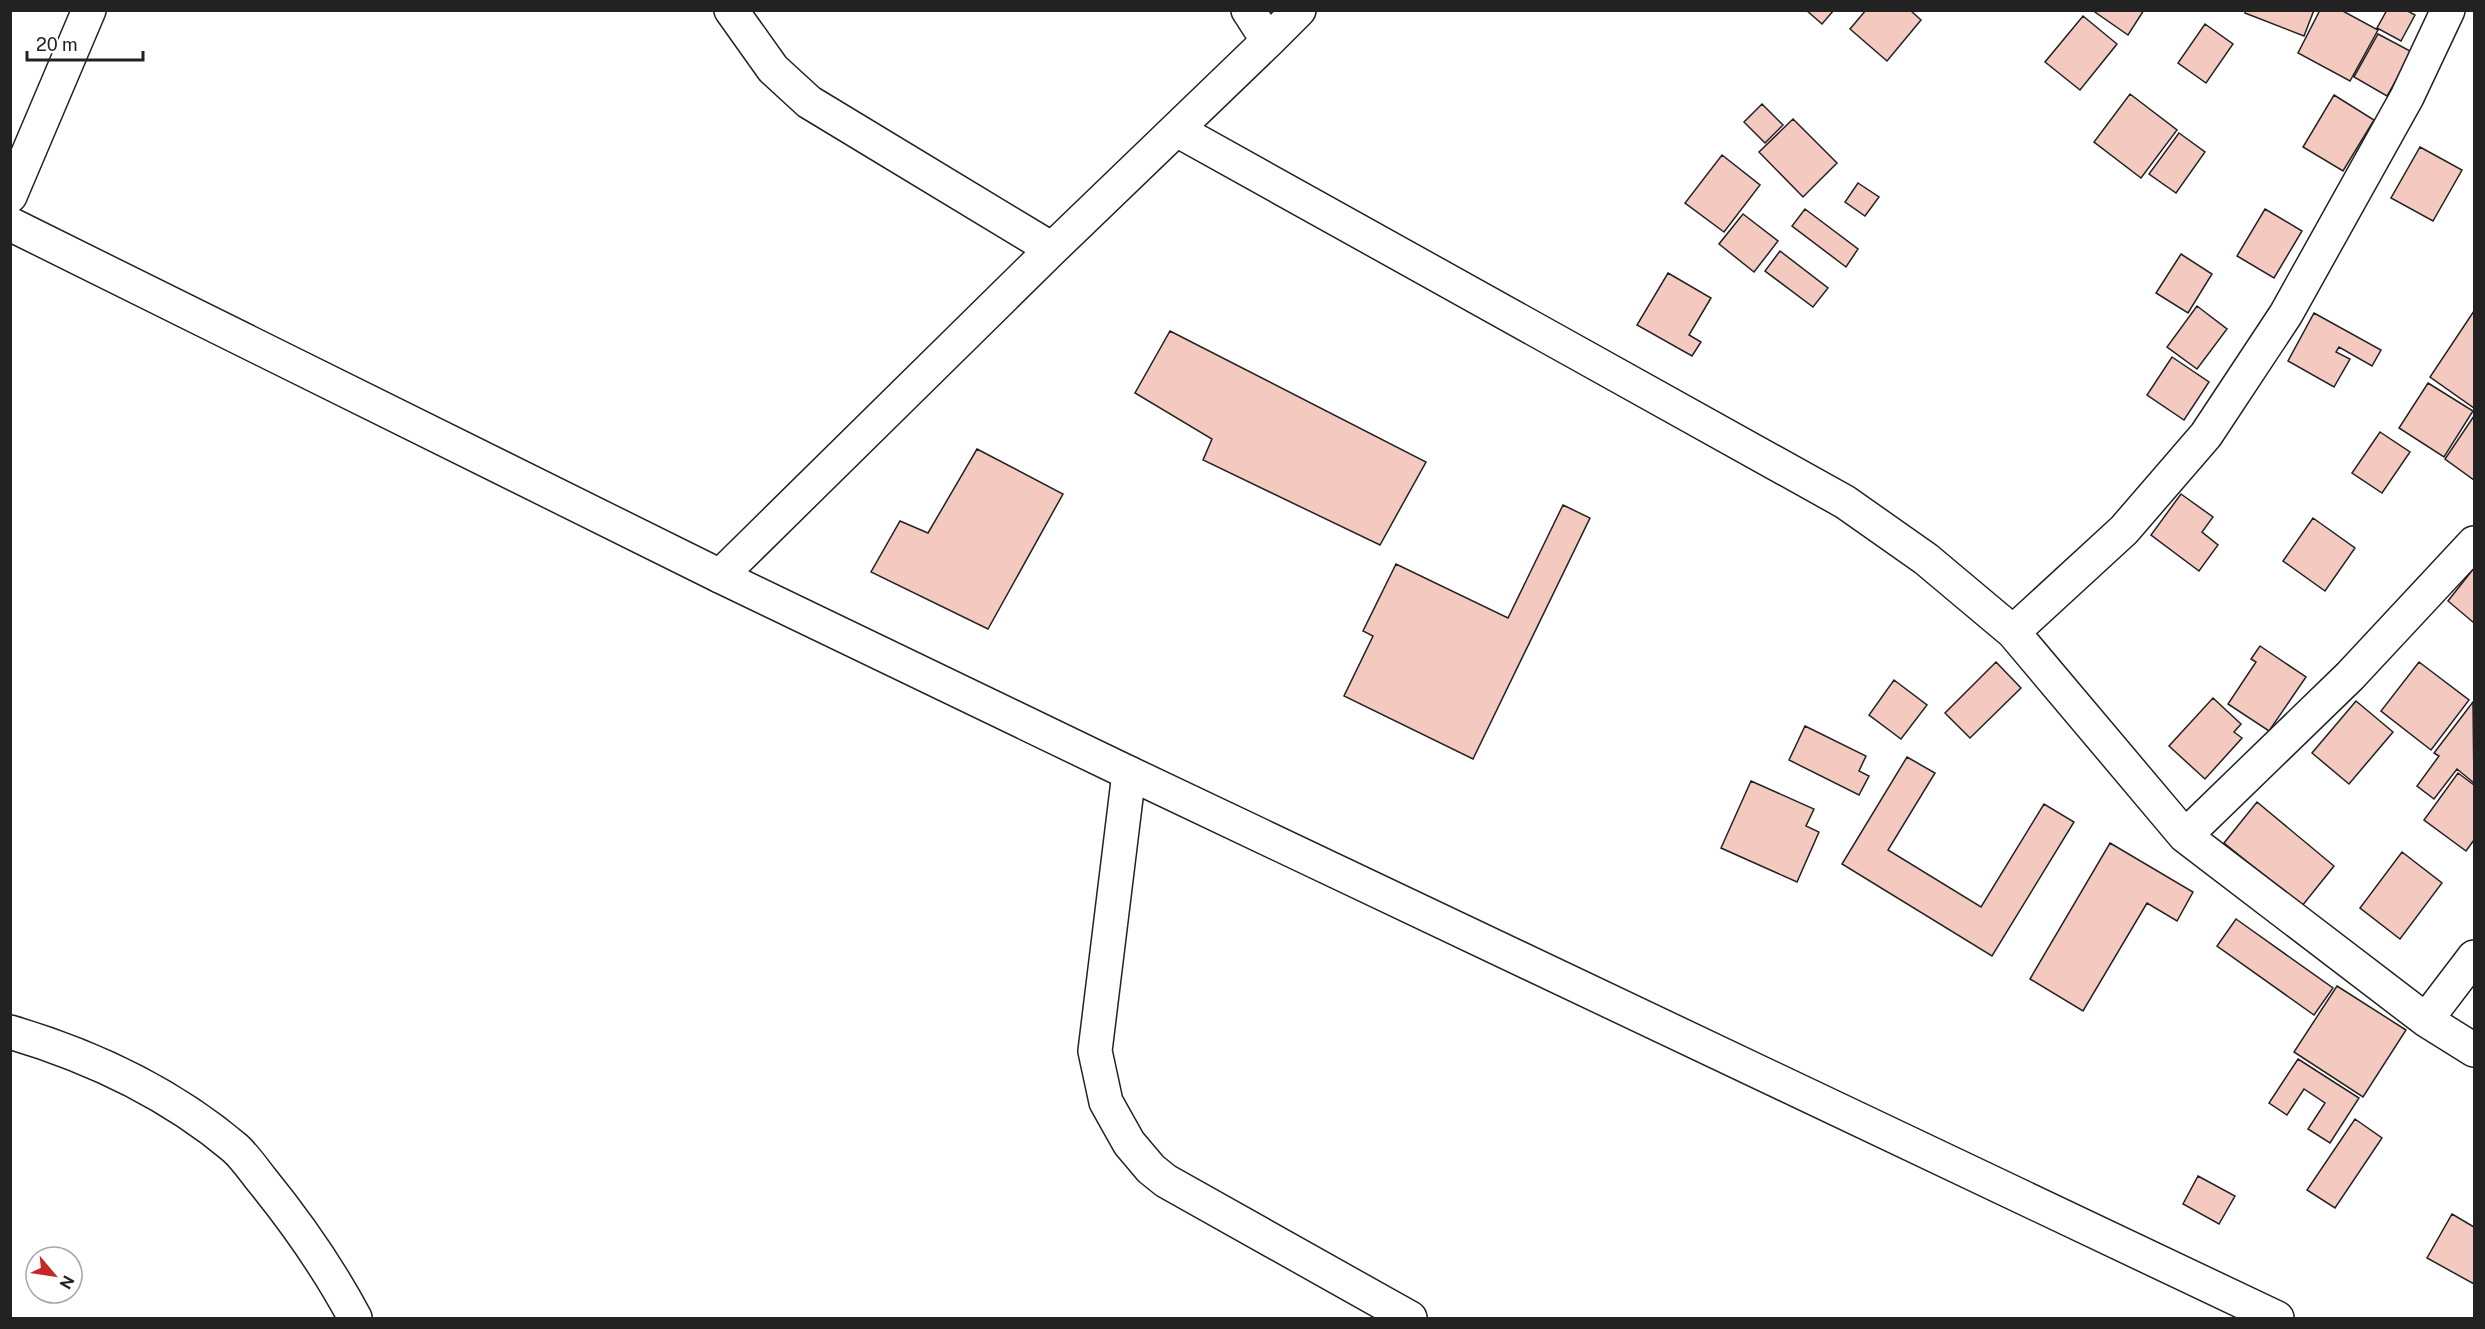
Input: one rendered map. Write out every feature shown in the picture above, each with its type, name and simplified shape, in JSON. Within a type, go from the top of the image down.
[{"type":"street","points":[[10,196],[89,10]]},
{"type":"street","points":[[731,10],[773,69],[809,102],[1052,249]]},
{"type":"street","points":[[1248,10],[1268,41]]},
{"type":"street","points":[[720,576],[1299,10]]},
{"type":"street","points":[[2013,632],[2124,530],[2206,435],[2286,314],[2407,97],[2448,10]]},
{"type":"street","points":[[1177,130],[1845,502],[1926,559],[2013,632],[2185,836],[2426,1020],[2475,1050]]},
{"type":"street","points":[[10,224],[720,576],[1129,773],[2277,1318]]},
{"type":"street","points":[[2185,836],[2350,676],[2475,543]]},
{"type":"street","points":[[1129,773],[1095,1051],[1107,1102],[1129,1143],[1151,1169],[1167,1181],[1410,1318]]},
{"type":"street","points":[[2426,1020],[2475,957]]},
{"type":"street","points":[[10,1032],[46,1042],[127,1076],[190,1113],[237,1150],[275,1196],[338,1286],[355,1318]]},
{"type":"building","points":[[1806,10],[1834,10],[1822,24]]},
{"type":"building","points":[[1866,10],[1910,10],[1921,20],[1887,61],[1850,29]]},
{"type":"building","points":[[2092,10],[2144,10],[2128,35]]},
{"type":"building","points":[[2246,10],[2314,10],[2304,36],[2245,13]]},
{"type":"building","points":[[2320,10],[2341,10],[2378,30],[2350,81],[2298,53]]},
{"type":"building","points":[[2387,10],[2406,10],[2415,15],[2401,41],[2377,28]]},
{"type":"building","points":[[2083,16],[2117,44],[2080,90],[2045,62]]},
{"type":"building","points":[[2205,24],[2233,44],[2206,83],[2178,63]]},
{"type":"building","points":[[2378,34],[2412,52],[2387,96],[2354,77]]},
{"type":"building","points":[[2130,94],[2177,130],[2141,178],[2094,142]]},
{"type":"building","points":[[2334,95],[2374,120],[2343,171],[2303,147]]},
{"type":"building","points":[[1762,104],[1783,125],[1765,143],[1744,122]]},
{"type":"building","points":[[1793,119],[1837,163],[1803,197],[1759,152]]},
{"type":"building","points":[[2179,133],[2205,152],[2176,193],[2149,174]]},
{"type":"building","points":[[2420,147],[2462,170],[2433,221],[2391,198]]},
{"type":"building","points":[[1722,155],[1760,185],[1724,232],[1685,203]]},
{"type":"building","points":[[1858,183],[1879,197],[1865,216],[1845,202]]},
{"type":"building","points":[[1805,209],[1858,249],[1846,267],[1792,226]]},
{"type":"building","points":[[2265,209],[2302,231],[2274,278],[2237,256]]},
{"type":"building","points":[[1743,214],[1778,241],[1754,272],[1719,244]]},
{"type":"building","points":[[1780,251],[1828,288],[1813,307],[1765,271]]},
{"type":"building","points":[[2181,254],[2212,274],[2188,313],[2156,293]]},
{"type":"building","points":[[1668,273],[1711,298],[1689,335],[1701,342],[1692,356],[1637,325]]},
{"type":"building","points":[[2197,306],[2227,329],[2197,369],[2167,347]]},
{"type":"building","points":[[2474,311],[2474,408],[2430,377]]},
{"type":"building","points":[[2314,313],[2381,350],[2372,366],[2339,347],[2336,352],[2350,359],[2334,387],[2288,361]]},
{"type":"building","points":[[1170,331],[1426,462],[1380,545],[1203,460],[1212,439],[1135,393]]},
{"type":"building","points":[[2172,357],[2209,382],[2184,420],[2147,395]]},
{"type":"building","points":[[2428,383],[2473,411],[2444,457],[2399,428]]},
{"type":"building","points":[[2474,416],[2474,480],[2445,459]]},
{"type":"building","points":[[2380,432],[2410,452],[2382,493],[2352,473]]},
{"type":"building","points":[[977,449],[1063,494],[988,629],[871,572],[900,521],[928,533]]},
{"type":"building","points":[[2181,494],[2213,517],[2202,532],[2218,545],[2199,571],[2151,535]]},
{"type":"building","points":[[1563,505],[1590,518],[1473,759],[1344,696],[1373,636],[1363,631],[1396,564],[1508,618]]},
{"type":"building","points":[[2313,518],[2355,548],[2325,591],[2283,561]]},
{"type":"building","points":[[2474,568],[2474,623],[2448,601]]},
{"type":"building","points":[[2260,646],[2306,677],[2269,731],[2228,704],[2256,662],[2251,659]]},
{"type":"building","points":[[1996,662],[2021,688],[1970,738],[1945,713]]},
{"type":"building","points":[[2419,662],[2469,700],[2431,750],[2381,711]]},
{"type":"building","points":[[1894,680],[1927,705],[1901,739],[1869,715]]},
{"type":"building","points":[[2213,698],[2241,724],[2234,732],[2242,738],[2205,779],[2169,746]]},
{"type":"building","points":[[2356,701],[2393,732],[2349,784],[2312,753]]},
{"type":"building","points":[[2473,702],[2474,783],[2457,769],[2434,799],[2417,786],[2439,756],[2434,753]]},
{"type":"building","points":[[1805,726],[1866,756],[1859,771],[1869,776],[1859,795],[1789,760]]},
{"type":"building","points":[[1907,757],[1935,773],[1888,850],[1981,907],[2044,804],[2074,822],[1992,956],[1842,864]]},
{"type":"building","points":[[2458,773],[2474,785],[2474,840],[2466,851],[2424,820]]},
{"type":"building","points":[[1751,781],[1814,809],[1806,826],[1819,832],[1797,882],[1721,848]]},
{"type":"building","points":[[2257,802],[2334,866],[2302,906],[2224,843]]},
{"type":"building","points":[[2110,843],[2193,892],[2177,921],[2147,903],[2083,1011],[2030,979]]},
{"type":"building","points":[[2402,852],[2442,883],[2400,939],[2360,908]]},
{"type":"building","points":[[2236,919],[2333,988],[2314,1015],[2217,946]]},
{"type":"building","points":[[2337,986],[2406,1030],[2363,1097],[2294,1052]]},
{"type":"building","points":[[2298,1059],[2359,1098],[2330,1143],[2308,1129],[2325,1103],[2304,1089],[2287,1115],[2269,1103]]},
{"type":"building","points":[[2355,1119],[2382,1138],[2335,1208],[2307,1190]]},
{"type":"building","points":[[2198,1176],[2235,1196],[2219,1224],[2183,1204]]},
{"type":"building","points":[[2452,1214],[2474,1227],[2474,1284],[2427,1258]]}]
